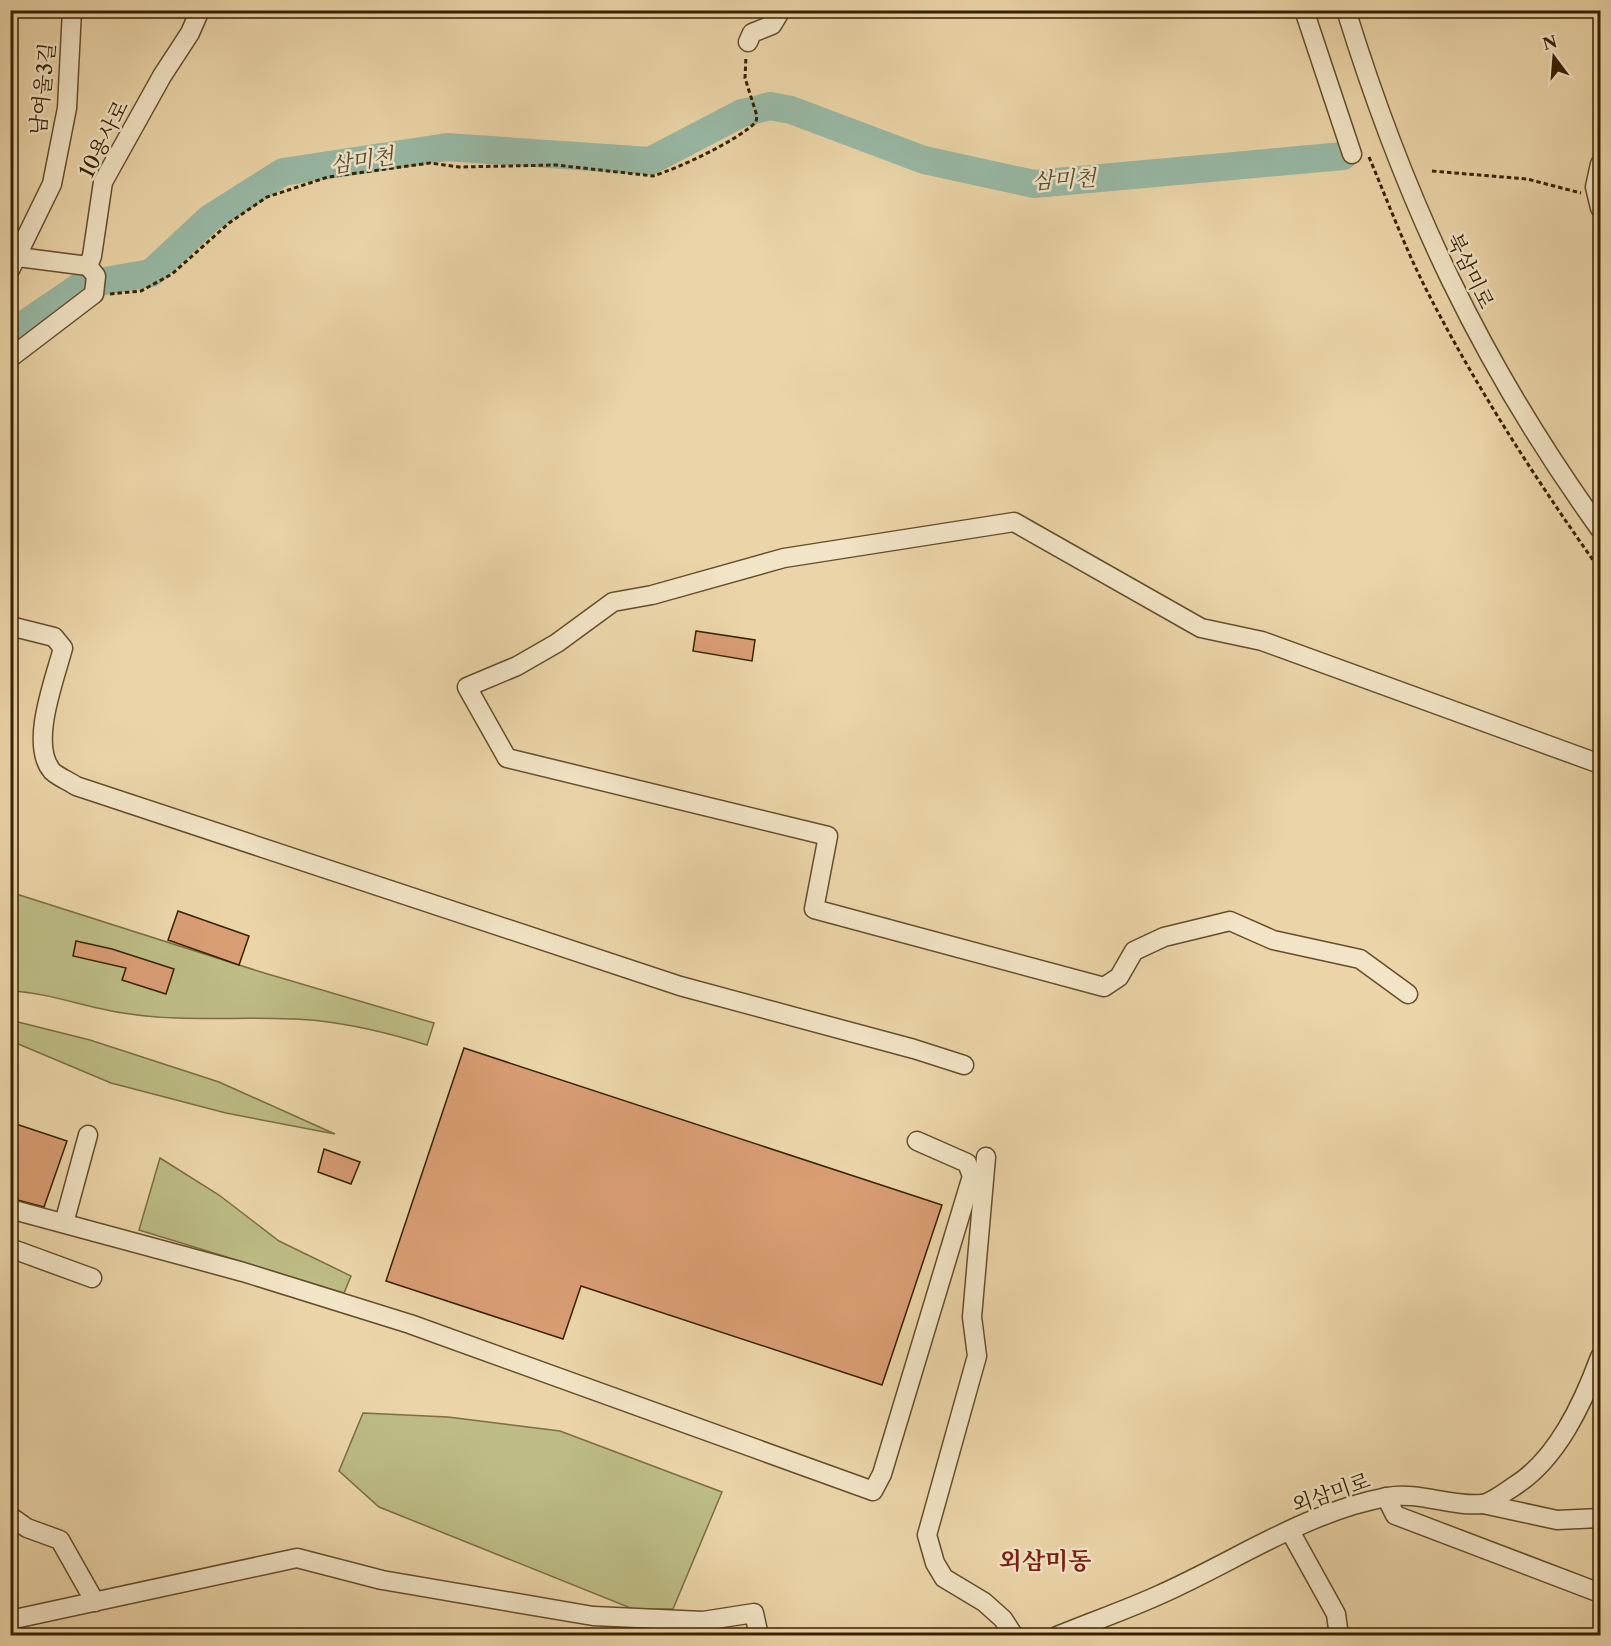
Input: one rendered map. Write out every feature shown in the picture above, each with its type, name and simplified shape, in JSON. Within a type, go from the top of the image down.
[{"type":"street","name":"남여울3길","points":[[14,263],[52,184],[67,108],[72,10]]},
{"type":"street","name":"10용사로","points":[[93,281],[92,256],[103,182],[162,76],[190,33],[200,10]]},
{"type":"street","points":[[747,42],[752,33],[772,25],[781,10]]},
{"type":"street","points":[[1304,10],[1352,154]]},
{"type":"street","name":"북삼미로","points":[[1346,10],[1395,156],[1430,240],[1461,304],[1533,431],[1600,529]]},
{"type":"street","points":[[1598,201],[1595,187],[1600,164]]},
{"type":"street","points":[[14,263],[93,281]]},
{"type":"street","points":[[10,358],[93,281]]},
{"type":"street","points":[[1408,994],[1360,958],[1273,940],[1230,921],[1164,937],[1134,951],[1119,977],[1104,987],[814,909],[828,836],[507,758],[467,687],[517,666],[557,642],[613,602],[652,595],[784,558],[1014,522],[1201,628],[1262,641],[1600,764]]},
{"type":"street","points":[[10,626],[54,637],[63,648],[41,738],[45,759],[53,772],[76,786],[680,986],[914,1049],[964,1065]]},
{"type":"street","points":[[64,1223],[88,1135]]},
{"type":"street","points":[[10,1209],[243,1272],[411,1324],[873,1491],[882,1474],[972,1176],[967,1163],[917,1141]]},
{"type":"street","points":[[986,1157],[972,1317],[977,1356],[927,1535],[935,1563],[944,1578],[984,1602],[1002,1618],[1014,1635]]},
{"type":"street","points":[[10,1248],[92,1278]]},
{"type":"street","points":[[1483,1504],[1516,1485],[1541,1464],[1581,1404],[1600,1357]]},
{"type":"street","name":"외삼미로","points":[[1057,1635],[1159,1596],[1290,1531],[1347,1507],[1386,1497],[1413,1496],[1483,1504],[1557,1520],[1600,1518]]},
{"type":"street","points":[[1386,1497],[1395,1515],[1600,1593]]},
{"type":"street","points":[[10,1516],[27,1528],[60,1540],[95,1602]]},
{"type":"street","points":[[1290,1531],[1336,1614],[1339,1635]]},
{"type":"street","points":[[10,1620],[297,1558],[406,1584],[645,1627],[754,1613],[759,1635]]},
{"type":"path","points":[[93,281],[141,291],[172,274],[222,229],[267,197],[327,177],[430,163],[459,167],[556,165],[653,176],[667,172],[744,132],[756,122],[757,116],[745,78],[747,42]]},
{"type":"path","points":[[1432,171],[1527,179],[1598,201]]},
{"type":"shaded area","points":[[10,892],[261,972],[434,1023],[427,1045],[374,1030],[334,1023],[271,1018],[197,1019],[147,1016],[39,994],[11,991]]},
{"type":"shaded area","points":[[10,1020],[90,1040],[219,1082],[335,1134],[226,1113],[111,1083],[11,1041]]},
{"type":"shaded area","points":[[160,1158],[219,1195],[279,1241],[351,1276],[344,1293],[139,1230]]},
{"type":"shaded area","points":[[363,1413],[448,1417],[560,1431],[722,1492],[673,1609],[633,1609],[379,1507],[339,1471]]},
{"type":"building","points":[[696,631],[755,640],[752,661],[693,651]]},
{"type":"building","points":[[178,911],[249,936],[239,965],[168,940]]},
{"type":"building","points":[[76,941],[112,949],[174,969],[166,994],[122,980],[126,968],[73,956]]},
{"type":"building","points":[[464,1048],[942,1205],[882,1385],[581,1286],[563,1339],[386,1281]]},
{"type":"building","points":[[10,1122],[67,1141],[44,1207],[10,1198]]},
{"type":"building","points":[[324,1149],[360,1162],[351,1184],[318,1172]]},
{"type":"waterway","name":"삼미천","points":[[759,109],[770,106],[791,110],[924,160],[1034,184],[1343,156]]},
{"type":"waterway","name":"삼미천","points":[[10,334],[82,285],[151,273],[210,218],[283,172],[447,147],[650,161],[742,113],[752,111]]},
{"type":"district","name":"외삼미동","points":[[1045,1561]]}]
